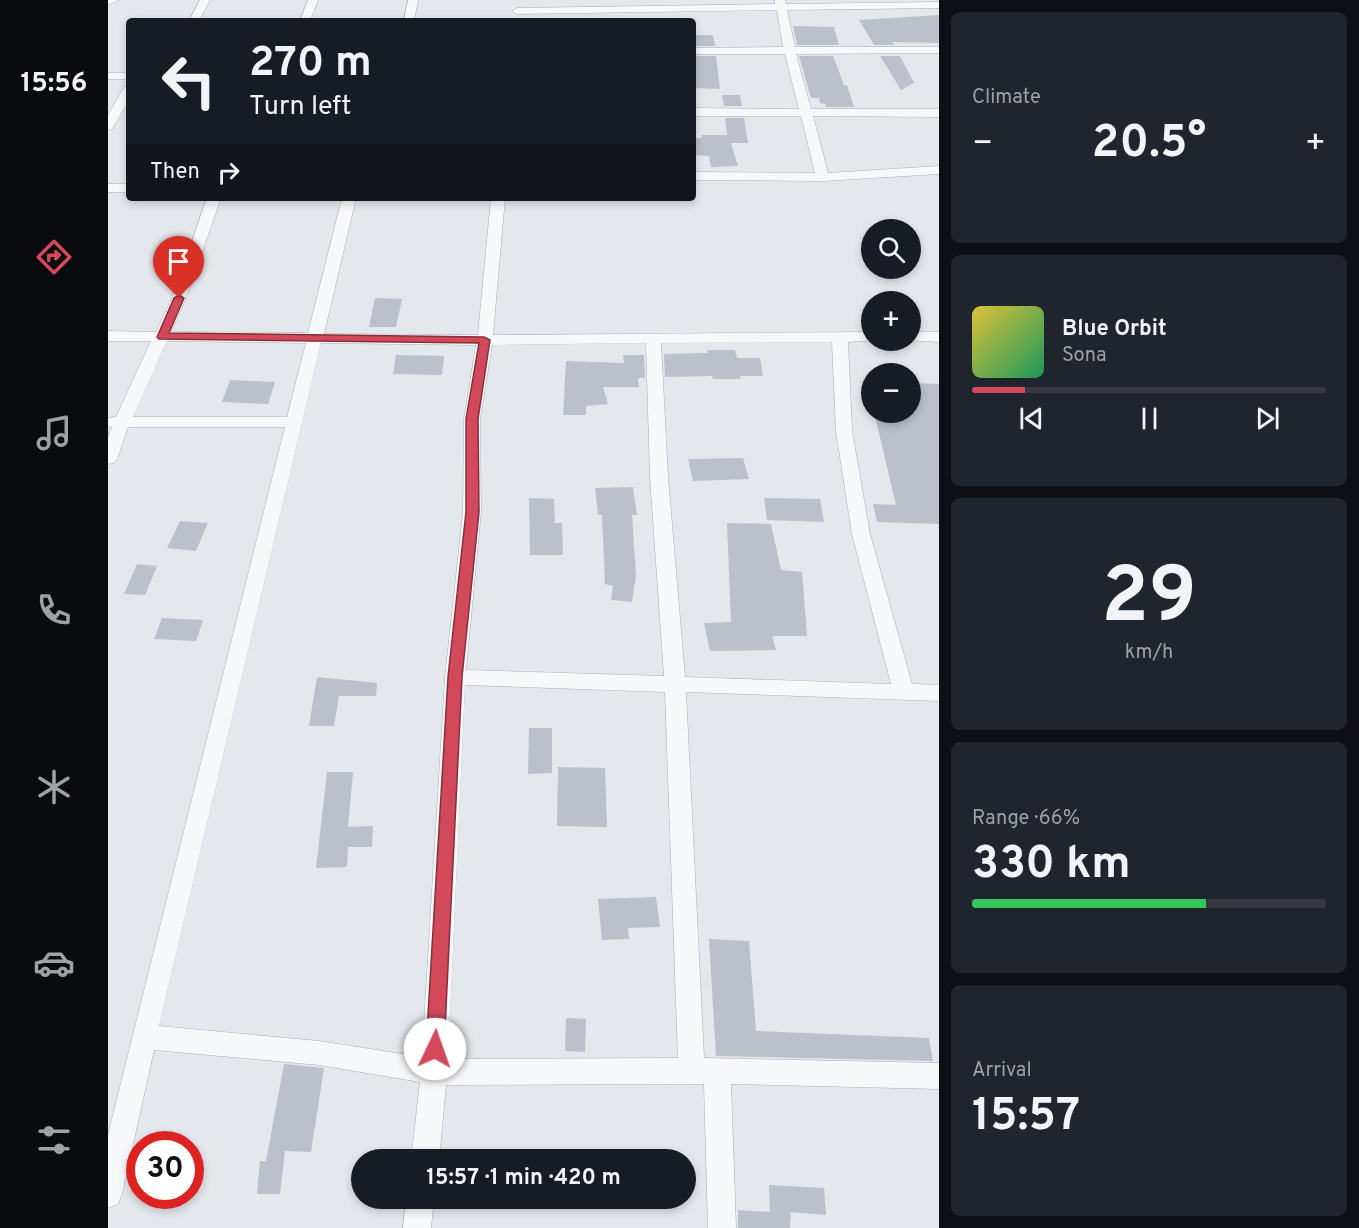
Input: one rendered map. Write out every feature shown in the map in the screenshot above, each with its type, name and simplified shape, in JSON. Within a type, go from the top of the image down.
[{"type":"street","points":[[108,2],[114,0]]},
{"type":"street","points":[[196,18],[205,0]]},
{"type":"street","points":[[305,18],[313,0]]},
{"type":"street","points":[[410,18],[413,0]]},
{"type":"street","points":[[517,11],[781,4],[939,5]]},
{"type":"street","points":[[781,4],[790,53],[823,177]]},
{"type":"street","points":[[696,51],[790,53],[939,50]]},
{"type":"street","points":[[108,76],[126,76]]},
{"type":"street","points":[[108,126],[126,94]]},
{"type":"street","points":[[696,112],[939,113]]},
{"type":"street","points":[[696,176],[823,177],[939,170]]},
{"type":"street","points":[[108,188],[126,188]]},
{"type":"street","points":[[108,459],[115,422],[163,337],[213,201]]},
{"type":"street","points":[[108,1194],[144,1037],[348,201]]},
{"type":"street","points":[[425,1149],[434,1072],[455,677],[472,512],[472,419],[484,340],[498,201]]},
{"type":"street","points":[[108,336],[484,340],[861,337]]},
{"type":"street","points":[[653,337],[659,477],[675,684],[705,1071],[722,1228]]},
{"type":"street","points":[[840,337],[844,431],[861,534],[904,692]]},
{"type":"street","points":[[921,337],[939,337]]},
{"type":"street","points":[[115,422],[296,422]]},
{"type":"street","points":[[455,677],[939,693]]},
{"type":"street","points":[[144,1037],[319,1053],[434,1072],[705,1071],[939,1076]]},
{"type":"street","points":[[417,1228],[419,1209]]},
{"type":"building","points":[[939,15],[939,43],[892,42],[894,45],[874,45],[859,20]]},
{"type":"building","points":[[793,26],[834,27],[839,45],[797,45]]},
{"type":"building","points":[[696,35],[713,35],[715,46],[696,46]]},
{"type":"building","points":[[696,56],[716,56],[720,89],[696,88]]},
{"type":"building","points":[[799,56],[833,56],[844,85],[847,85],[854,107],[826,107],[825,104],[820,103],[819,98],[811,98]]},
{"type":"building","points":[[880,56],[900,56],[914,83],[901,90]]},
{"type":"building","points":[[722,95],[740,95],[742,106],[724,106]]},
{"type":"building","points":[[725,118],[744,118],[748,143],[731,143],[738,166],[711,167],[709,156],[696,155],[696,138],[702,138],[702,135],[727,135]]},
{"type":"building","points":[[375,298],[402,299],[396,327],[369,327]]},
{"type":"building","points":[[707,350],[735,350],[737,358],[760,358],[763,376],[740,376],[741,379],[713,379],[712,376],[665,377],[664,354],[708,353]]},
{"type":"building","points":[[396,355],[444,356],[442,375],[393,374]]},
{"type":"building","points":[[623,355],[644,355],[645,378],[638,378],[639,387],[603,387],[608,404],[586,406],[586,415],[563,415],[566,361],[624,363]]},
{"type":"building","points":[[230,380],[275,382],[268,404],[222,402]]},
{"type":"building","points":[[921,383],[939,384],[939,524],[877,522],[873,504],[896,505],[877,423],[921,423]]},
{"type":"building","points":[[743,458],[749,479],[693,481],[688,459]]},
{"type":"building","points":[[633,487],[637,515],[632,515],[636,575],[632,602],[611,600],[613,586],[605,584],[602,515],[598,515],[595,488]]},
{"type":"building","points":[[529,498],[554,499],[555,523],[562,523],[563,555],[530,555]]},
{"type":"building","points":[[764,498],[820,499],[824,522],[767,520]]},
{"type":"building","points":[[180,521],[208,523],[196,551],[167,548]]},
{"type":"building","points":[[727,523],[771,524],[781,570],[802,572],[807,636],[772,636],[776,650],[710,651],[704,623],[731,622]]},
{"type":"building","points":[[137,564],[157,566],[145,595],[124,594]]},
{"type":"building","points":[[162,618],[203,620],[196,641],[154,639]]},
{"type":"building","points":[[317,677],[377,683],[376,696],[339,696],[334,726],[309,726]]},
{"type":"building","points":[[529,728],[552,728],[552,773],[528,774]]},
{"type":"building","points":[[558,767],[605,768],[607,827],[557,826]]},
{"type":"building","points":[[327,772],[353,772],[348,827],[373,826],[372,847],[348,847],[347,867],[316,868]]},
{"type":"building","points":[[656,897],[660,927],[628,928],[629,939],[602,940],[598,899]]},
{"type":"building","points":[[709,939],[749,941],[756,1031],[929,1038],[933,1061],[716,1056]]},
{"type":"building","points":[[566,1018],[586,1019],[585,1052],[565,1051]]},
{"type":"building","points":[[284,1064],[324,1068],[311,1152],[285,1151],[280,1194],[257,1194],[260,1161],[266,1161]]},
{"type":"building","points":[[769,1185],[824,1188],[826,1215],[789,1212],[791,1214],[790,1228],[738,1228],[738,1210],[770,1212]]},
{"type":"route","points":[[179,298],[163,337],[484,340],[472,419],[472,512],[455,677],[435,1049]]}]
